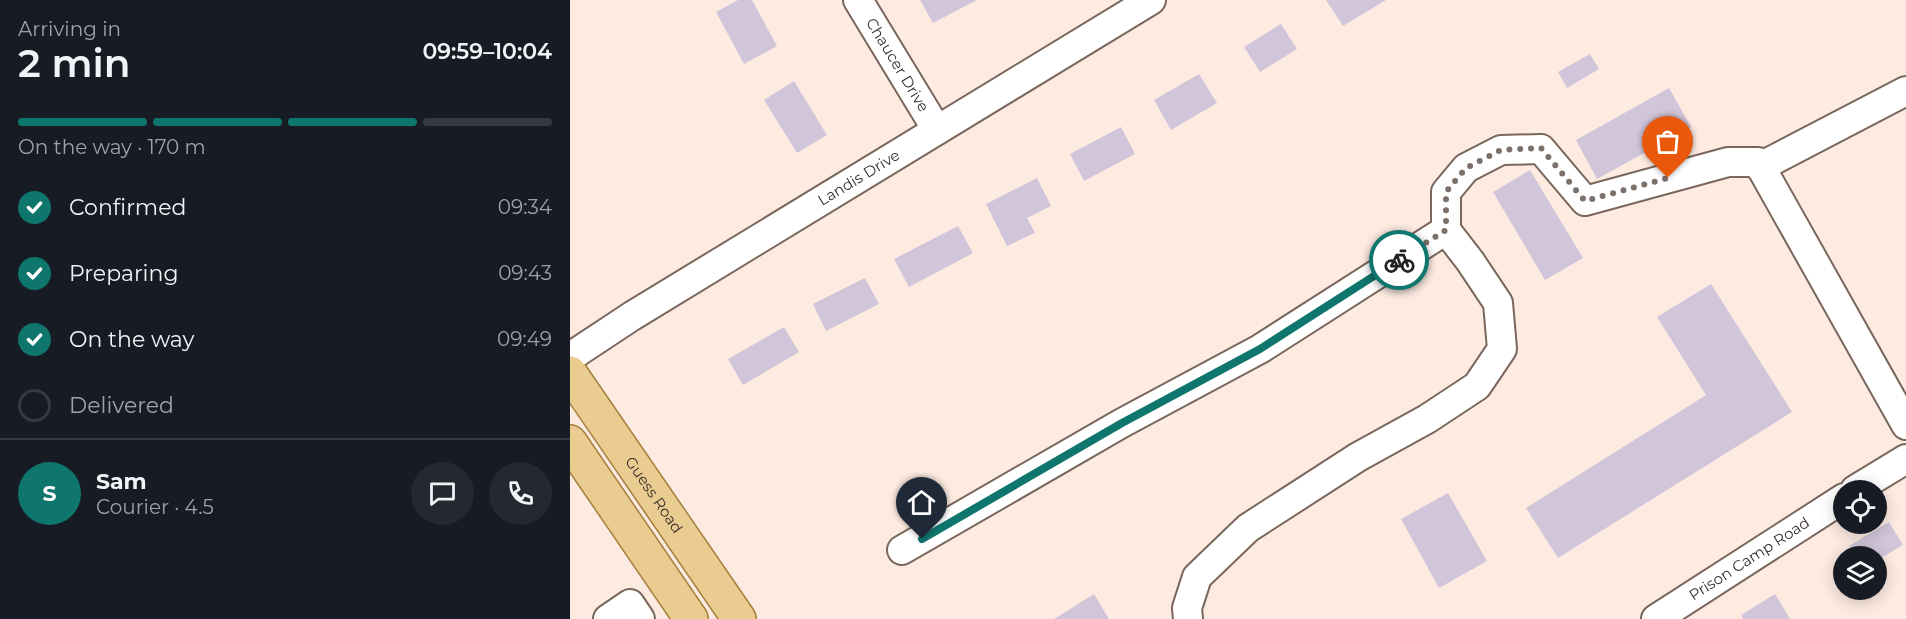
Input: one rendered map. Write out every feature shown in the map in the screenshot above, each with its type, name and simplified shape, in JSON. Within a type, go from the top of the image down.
[{"type":"main road","name":"Guess Road","points":[[570,373],[739,619]]},
{"type":"main road","points":[[570,442],[691,619]]},
{"type":"street","name":"Chaucer Drive","points":[[858,0],[937,130]]},
{"type":"street","name":"Landis Drive","points":[[570,357],[632,316],[1151,0]]},
{"type":"street","points":[[1761,167],[1906,91]]},
{"type":"street","points":[[1188,619],[1187,609],[1197,577],[1248,528],[1349,463],[1427,419],[1477,386],[1502,349],[1498,303],[1446,230],[1446,192],[1466,168],[1501,150],[1541,148],[1585,201],[1728,162],[1758,162],[1906,425]]},
{"type":"street","points":[[902,550],[1122,423],[1260,349],[1446,230]]},
{"type":"street","points":[[1871,480],[1906,459]]},
{"type":"street","name":"Prison Camp Road","points":[[1656,619],[1833,505]]},
{"type":"street","points":[[608,619],[630,604],[640,619]]},
{"type":"building","points":[[738,0],[752,0],[777,46],[744,64],[716,12]]},
{"type":"building","points":[[920,0],[977,0],[933,23]]},
{"type":"building","points":[[1326,0],[1386,0],[1343,26]]},
{"type":"building","points":[[1281,24],[1297,49],[1260,72],[1244,47]]},
{"type":"building","points":[[1590,54],[1599,69],[1567,88],[1558,72]]},
{"type":"building","points":[[1199,74],[1217,103],[1171,130],[1154,100]]},
{"type":"building","points":[[794,81],[827,135],[797,153],[764,100]]},
{"type":"building","points":[[1669,88],[1691,127],[1597,179],[1576,140]]},
{"type":"building","points":[[1121,127],[1135,154],[1084,181],[1070,154]]},
{"type":"building","points":[[1530,170],[1583,258],[1545,280],[1493,192]]},
{"type":"building","points":[[1037,178],[1051,206],[1027,218],[1035,233],[1007,246],[986,204]]},
{"type":"building","points":[[958,226],[973,253],[909,287],[894,259]]},
{"type":"building","points":[[865,278],[879,304],[826,331],[813,304]]},
{"type":"building","points":[[1711,284],[1792,412],[1558,558],[1526,508],[1706,395],[1657,317]]},
{"type":"building","points":[[784,327],[799,352],[743,385],[728,359]]},
{"type":"building","points":[[1448,493],[1487,561],[1439,588],[1401,519]]},
{"type":"building","points":[[1889,522],[1903,545],[1887,554],[1887,546],[1849,546],[1869,534],[1887,534]]},
{"type":"building","points":[[1094,594],[1109,619],[1054,619]]},
{"type":"building","points":[[1775,594],[1790,619],[1743,619],[1741,615]]},
{"type":"way so far","points":[[1399,260],[1446,230],[1446,192],[1466,168],[1501,150],[1541,148],[1585,201],[1668,178]]},
{"type":"route","points":[[922,539],[1122,423],[1260,349],[1399,260]]}]
